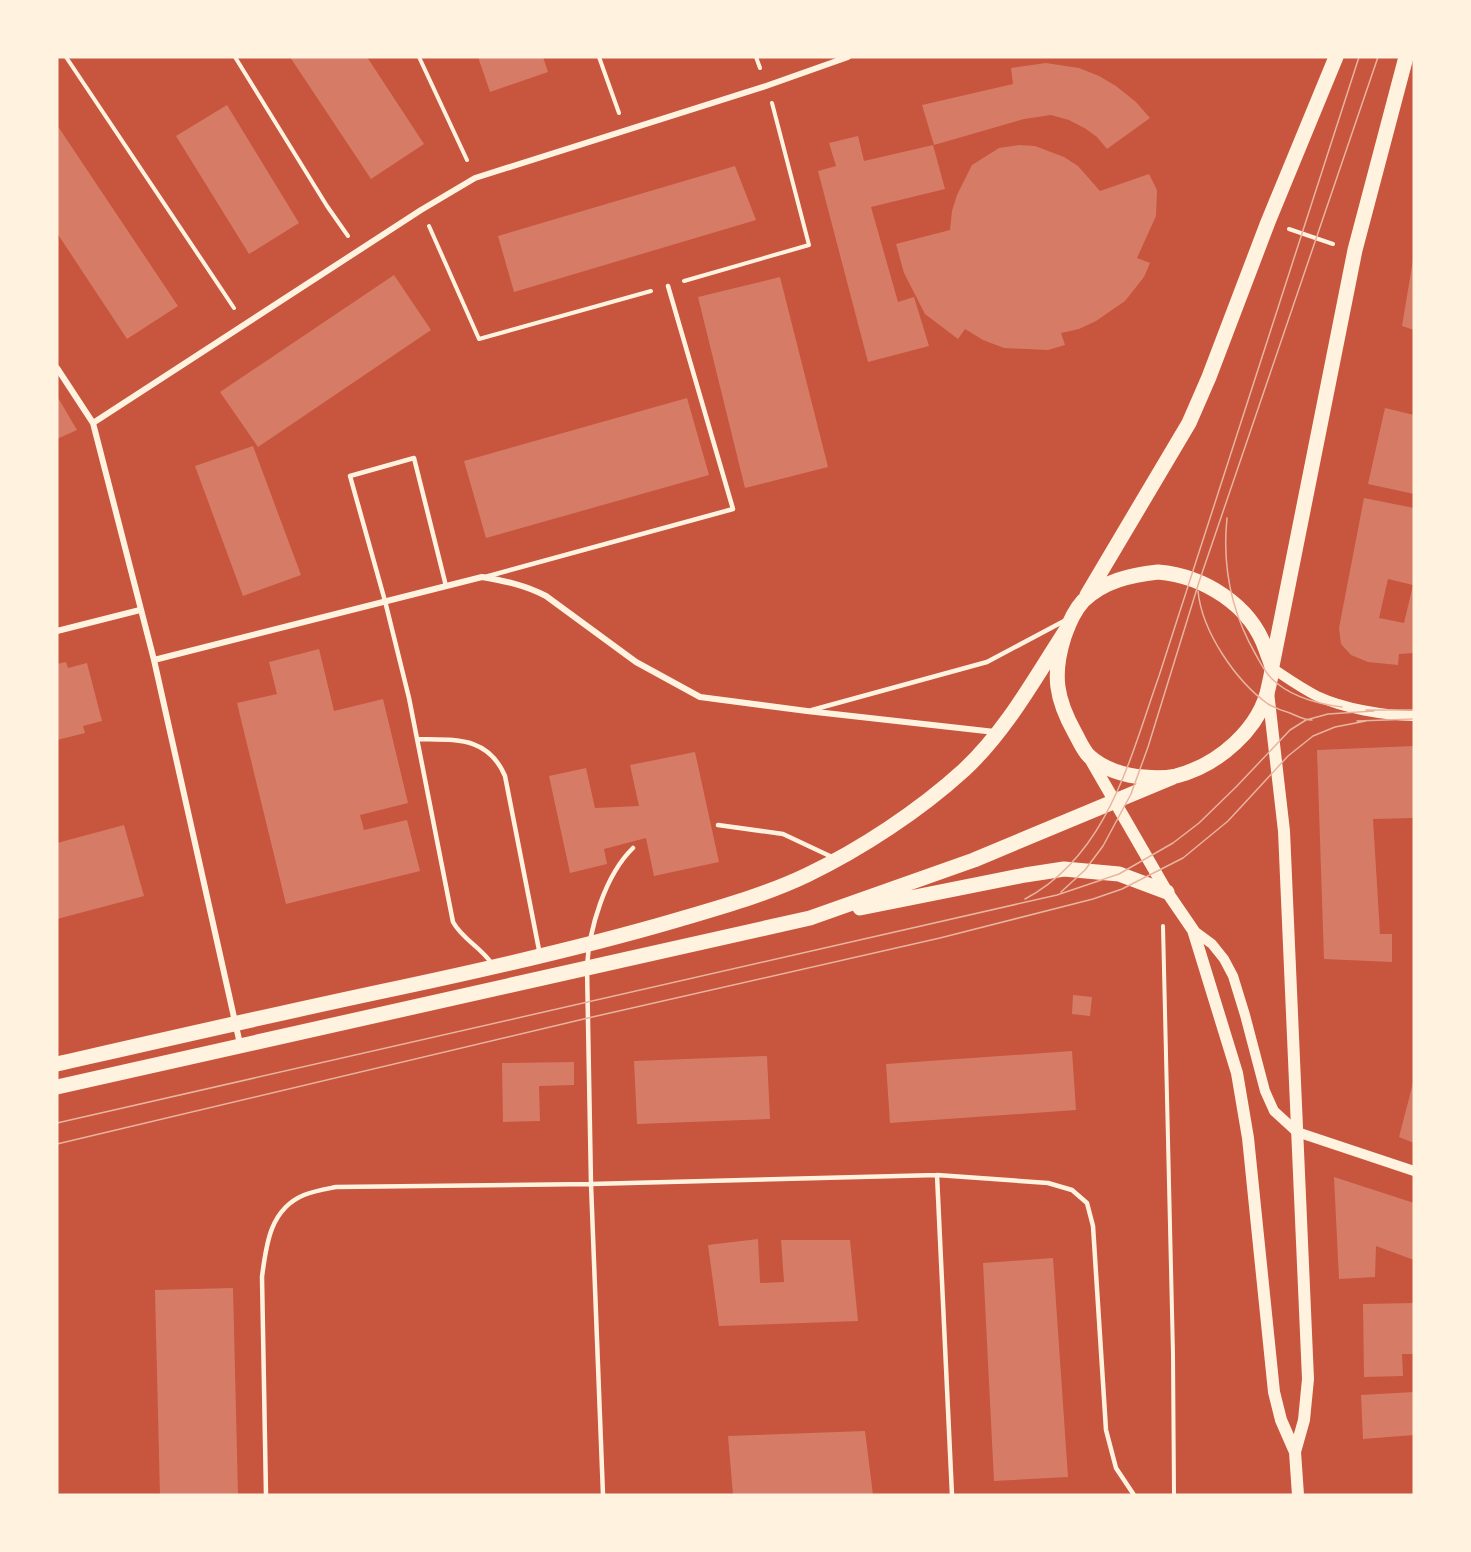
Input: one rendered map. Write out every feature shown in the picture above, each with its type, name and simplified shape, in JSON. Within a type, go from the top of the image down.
[{"type":"main road","points":[[57,1064],[236,1022],[540,957],[729,905],[780,887],[837,860],[932,797],[964,770],[999,732],[1085,599],[1189,423],[1336,57]]},
{"type":"main road","points":[[810,918],[974,860],[1192,770],[1213,760],[1242,736],[1260,713],[1268,691],[1355,250],[1406,57]]},
{"type":"main road","points":[[1085,599],[1112,582],[1138,574],[1174,573],[1197,581],[1217,591],[1249,619],[1264,644],[1272,667]]},
{"type":"main road","points":[[1070,621],[1057,664],[1059,697],[1065,716],[1167,892],[1193,930],[1237,1073],[1248,1138],[1274,1392],[1281,1420],[1295,1452],[1298,1495]]},
{"type":"main road","points":[[1268,691],[1284,831],[1308,1379],[1304,1420],[1295,1452]]},
{"type":"main road","points":[[1088,755],[1125,775],[1146,778],[1173,777]]},
{"type":"main road","points":[[57,1087],[810,918],[1025,875],[1064,869],[1119,874],[1167,892]]},
{"type":"street","points":[[93,423],[358,250],[475,178],[766,86],[848,57]]},
{"type":"street","points":[[57,368],[93,423],[154,660],[241,1045]]},
{"type":"street","points":[[154,660],[482,577],[510,582],[546,596],[636,663],[700,697],[999,732]]},
{"type":"street","points":[[57,631],[140,610]]},
{"type":"street","points":[[1272,667],[1301,687],[1331,701],[1374,711],[1414,716]]},
{"type":"street","points":[[1193,930],[1212,944],[1224,958],[1233,976],[1265,1091],[1274,1111],[1297,1132],[1414,1171]]},
{"type":"lane","points":[[482,577],[733,508],[668,286]]},
{"type":"lane","points":[[446,586],[414,458],[350,476],[385,601],[418,739],[453,922],[465,940],[485,953],[494,967]]},
{"type":"lane","points":[[807,711],[987,662],[1070,621]]},
{"type":"lane","points":[[418,739],[471,743],[482,747],[499,761],[505,776],[540,957]]},
{"type":"lane","points":[[718,825],[783,834],[837,860]]},
{"type":"lane","points":[[603,1495],[591,1184],[588,945],[611,878],[621,859],[633,848]]},
{"type":"lane","points":[[937,1175],[952,1495]]},
{"type":"lane","points":[[266,1495],[262,1277],[272,1225],[286,1206],[304,1195],[336,1187],[591,1184],[937,1175],[1048,1183],[1072,1190],[1087,1203],[1093,1226],[1106,1430],[1116,1468],[1134,1495]]},
{"type":"path","points":[[66,57],[244,324]]},
{"type":"path","points":[[235,57],[327,206],[358,250]]},
{"type":"path","points":[[419,57],[475,178]]},
{"type":"path","points":[[599,57],[625,131]]},
{"type":"path","points":[[421,210],[479,339],[809,245],[766,86]]},
{"type":"path","points":[[1268,222],[1355,250]]},
{"type":"path","points":[[1163,922],[1174,1495]]},
{"type":"building","points":[[290,57],[367,57],[424,144],[371,179]]},
{"type":"building","points":[[478,57],[543,57],[548,72],[490,92]]},
{"type":"building","points":[[1046,63],[1079,68],[1099,76],[1136,102],[1150,118],[1107,149],[1086,129],[1069,120],[1051,115],[1024,119],[934,145],[922,105],[1013,84],[1011,68]]},
{"type":"building","points":[[227,105],[299,223],[249,254],[176,136]]},
{"type":"building","points":[[57,125],[178,306],[127,339],[57,233]]},
{"type":"building","points":[[858,136],[864,161],[933,145],[945,189],[871,207],[898,302],[914,297],[929,346],[868,362],[818,171],[836,166],[829,143]]},
{"type":"building","points":[[1019,145],[1035,146],[1064,157],[1078,166],[1100,191],[1149,174],[1157,190],[1156,216],[1137,258],[1150,263],[1144,277],[1125,301],[1096,321],[1079,329],[1061,333],[1065,345],[1048,350],[1004,348],[983,340],[965,329],[958,339],[925,314],[904,273],[896,244],[950,230],[957,195],[972,165],[999,148]]},
{"type":"building","points":[[735,166],[756,220],[514,292],[498,236]]},
{"type":"building","points":[[1414,260],[1414,330],[1402,326]]},
{"type":"building","points":[[394,275],[431,330],[258,447],[220,392]]},
{"type":"building","points":[[780,277],[828,467],[745,488],[698,297]]},
{"type":"building","points":[[57,396],[77,430],[57,439]]},
{"type":"building","points":[[687,398],[709,475],[486,538],[464,461]]},
{"type":"building","points":[[1385,408],[1414,415],[1414,494],[1368,484]]},
{"type":"building","points":[[253,446],[301,575],[243,596],[195,466]]},
{"type":"building","points":[[1364,498],[1414,508],[1414,653],[1399,654],[1398,665],[1368,662],[1351,655],[1341,644],[1339,628]],"holes":[[[1388,579],[1413,585],[1404,623],[1379,618]]]},
{"type":"building","points":[[319,649],[334,711],[383,699],[408,803],[360,815],[364,830],[407,820],[420,871],[286,904],[237,703],[277,694],[269,662]]},
{"type":"building","points":[[66,662],[68,668],[87,663],[102,721],[83,726],[85,733],[57,740],[57,664]]},
{"type":"building","points":[[1414,746],[1414,818],[1373,819],[1380,934],[1392,934],[1392,962],[1324,959],[1317,750]]},
{"type":"building","points":[[695,752],[719,862],[654,876],[646,838],[604,849],[607,864],[570,873],[549,776],[586,768],[595,808],[639,806],[630,765]]},
{"type":"building","points":[[124,825],[144,896],[57,919],[57,843]]},
{"type":"building","points":[[1073,995],[1092,997],[1090,1016],[1072,1014]]},
{"type":"building","points":[[1072,1051],[1076,1110],[890,1123],[886,1064]]},
{"type":"building","points":[[767,1056],[770,1119],[637,1124],[634,1061]]},
{"type":"building","points":[[574,1062],[574,1085],[539,1086],[540,1121],[503,1122],[502,1063]]},
{"type":"building","points":[[1414,1083],[1414,1143],[1399,1137]]},
{"type":"building","points":[[1334,1177],[1414,1203],[1414,1260],[1376,1246],[1375,1277],[1339,1279]]},
{"type":"building","points":[[758,1239],[760,1283],[784,1282],[781,1240],[850,1240],[858,1321],[719,1326],[708,1245]]},
{"type":"building","points":[[1053,1258],[1068,1477],[994,1481],[983,1263]]},
{"type":"building","points":[[233,1288],[238,1495],[160,1495],[155,1290]]},
{"type":"building","points":[[1414,1303],[1414,1354],[1402,1354],[1403,1376],[1364,1377],[1363,1304]]},
{"type":"building","points":[[1414,1392],[1414,1435],[1363,1439],[1361,1395]]},
{"type":"building","points":[[865,1431],[873,1495],[733,1495],[728,1436]]},
{"type":"tram line","points":[[1025,899],[1053,880],[1077,857],[1096,831],[1126,771],[1159,676],[1359,57]]},
{"type":"tram line","points":[[1061,892],[1085,870],[1103,846],[1131,794],[1148,747],[1199,582],[1378,57]]},
{"type":"tram line","points":[[1227,518],[1226,554],[1230,589],[1247,639],[1263,667],[1269,676],[1286,690],[1323,704],[1342,707]]},
{"type":"tram line","points":[[1198,591],[1201,607],[1213,639],[1244,682],[1268,704],[1301,718],[1312,720]]},
{"type":"tram line","points":[[1366,710],[1414,710]]},
{"type":"tram line","points":[[57,1123],[1057,895],[1119,874],[1173,843],[1199,823],[1290,730],[1306,720],[1328,714],[1374,711]]},
{"type":"tram line","points":[[1357,721],[1414,719]]},
{"type":"tram line","points":[[57,1144],[588,1018],[940,938],[1093,899],[1122,889],[1183,858],[1228,821],[1288,756],[1313,736],[1335,727],[1366,721]]}]
